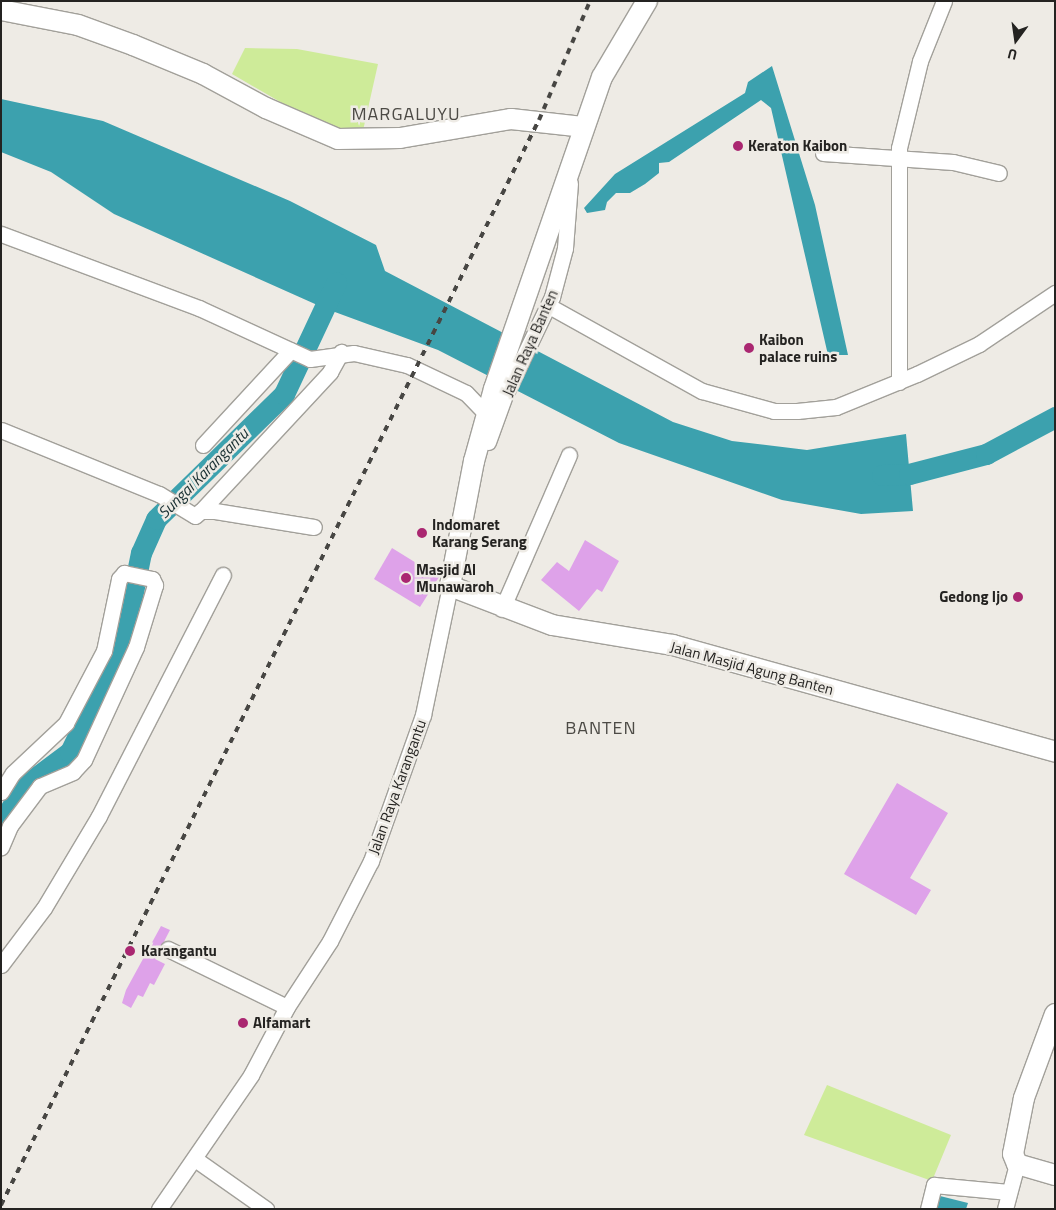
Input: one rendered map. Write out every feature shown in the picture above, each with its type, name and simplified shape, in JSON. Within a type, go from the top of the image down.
[{"type":"main road","name":"Jalan Raya Banten","points":[[518,317],[570,163],[602,77],[647,1]]},
{"type":"main road","points":[[1,10],[78,25],[133,45],[203,74],[266,108],[338,140],[400,138],[511,119],[583,127]]},
{"type":"main road","name":"Jalan Raya Karangantu","points":[[450,586],[486,414],[500,392],[518,317]]},
{"type":"main road","name":"Jalan Masjid Agung Banten","points":[[450,586],[502,609],[570,629],[673,646],[1055,752]]},
{"type":"main road","points":[[1055,1014],[1016,1129],[1013,1154],[1017,1164],[1055,1175]]},
{"type":"street","points":[[899,382],[900,142],[920,61],[944,1]]},
{"type":"street","points":[[823,153],[953,162],[999,173]]},
{"type":"street","name":"Jalan Raya Banten","points":[[465,517],[500,392],[533,338],[549,306],[565,248],[570,163]]},
{"type":"street","points":[[1,234],[198,308],[310,359],[341,352],[415,368],[466,392],[486,414]]},
{"type":"street","points":[[549,306],[673,378],[734,401],[774,411],[836,407],[899,382],[979,344],[1055,293]]},
{"type":"street","points":[[204,445],[293,351]]},
{"type":"street","points":[[194,511],[209,498],[330,372],[341,352]]},
{"type":"street","points":[[1,430],[159,494],[194,511],[314,527]]},
{"type":"street","points":[[502,609],[569,455]]},
{"type":"street","points":[[1,847],[24,802],[40,786],[73,772],[84,760],[136,647],[155,585],[148,578],[124,573],[118,583],[104,651],[66,723],[13,773],[3,792],[24,802]]},
{"type":"street","points":[[1,965],[44,908],[99,816],[223,575]]},
{"type":"street","name":"Jalan Raya Karangantu","points":[[159,1209],[246,1083],[287,1007],[330,940],[389,815],[423,714],[450,586]]},
{"type":"street","points":[[168,950],[287,1007]]},
{"type":"street","points":[[195,1159],[266,1209]]},
{"type":"street","points":[[1005,1209],[1017,1164]]},
{"type":"street","points":[[928,1209],[934,1185],[1009,1192]]},
{"type":"green space","points":[[245,48],[297,49],[378,64],[362,135],[334,133],[232,74]]},
{"type":"green space","points":[[827,1085],[951,1135],[932,1181],[804,1135]]},
{"type":"water","points":[[772,66],[815,205],[848,355],[828,355],[771,108],[761,100],[669,162],[659,163],[659,173],[645,184],[630,193],[616,193],[607,202],[605,210],[587,213],[584,208],[615,174],[745,93],[748,82]]},
{"type":"water","points":[[1,99],[103,121],[290,201],[376,245],[385,271],[673,422],[732,441],[807,450],[906,434],[913,511],[861,514],[782,500],[619,443],[438,350],[324,308],[114,214],[51,172],[1,152]]},
{"type":"water","points":[[936,1195],[968,1203],[966,1209],[933,1209]]},
{"type":"building","points":[[585,540],[619,561],[602,592],[597,589],[579,611],[541,580],[557,562],[569,571]]},
{"type":"building","name":"Masjid Al Munawaroh","points":[[392,548],[439,577],[420,607],[374,579]]},
{"type":"building","points":[[897,783],[948,813],[910,878],[931,890],[916,915],[844,874]]},
{"type":"building","points":[[161,926],[170,930],[155,959],[165,964],[154,985],[150,983],[143,997],[138,995],[131,1008],[122,1003],[126,990]]},
{"type":"waterway","name":"Sungai Karangantu","points":[[1,825],[23,787],[70,752],[122,646],[141,553],[156,519],[284,394],[336,283]]},
{"type":"waterway","points":[[882,475],[909,474],[986,454],[1055,417]]},
{"type":"railway","points":[[1,1205],[539,120],[590,1]]},
{"type":"place","name":"Keraton Kaibon","points":[[738,146]]},
{"type":"place","name":"Kaibon palace ruins","points":[[749,348]]},
{"type":"place","name":"Indomaret Karang Serang","points":[[422,533]]},
{"type":"place","name":"Masjid Al Munawaroh","points":[[406,578]]},
{"type":"place","name":"Gedong Ijo","points":[[1018,597]]},
{"type":"place","name":"Karangantu","points":[[130,951]]},
{"type":"place","name":"Alfamart","points":[[243,1023]]},
{"type":"district","name":"MARGALUYU","points":[[406,114]]},
{"type":"district","name":"BANTEN","points":[[601,728]]}]
